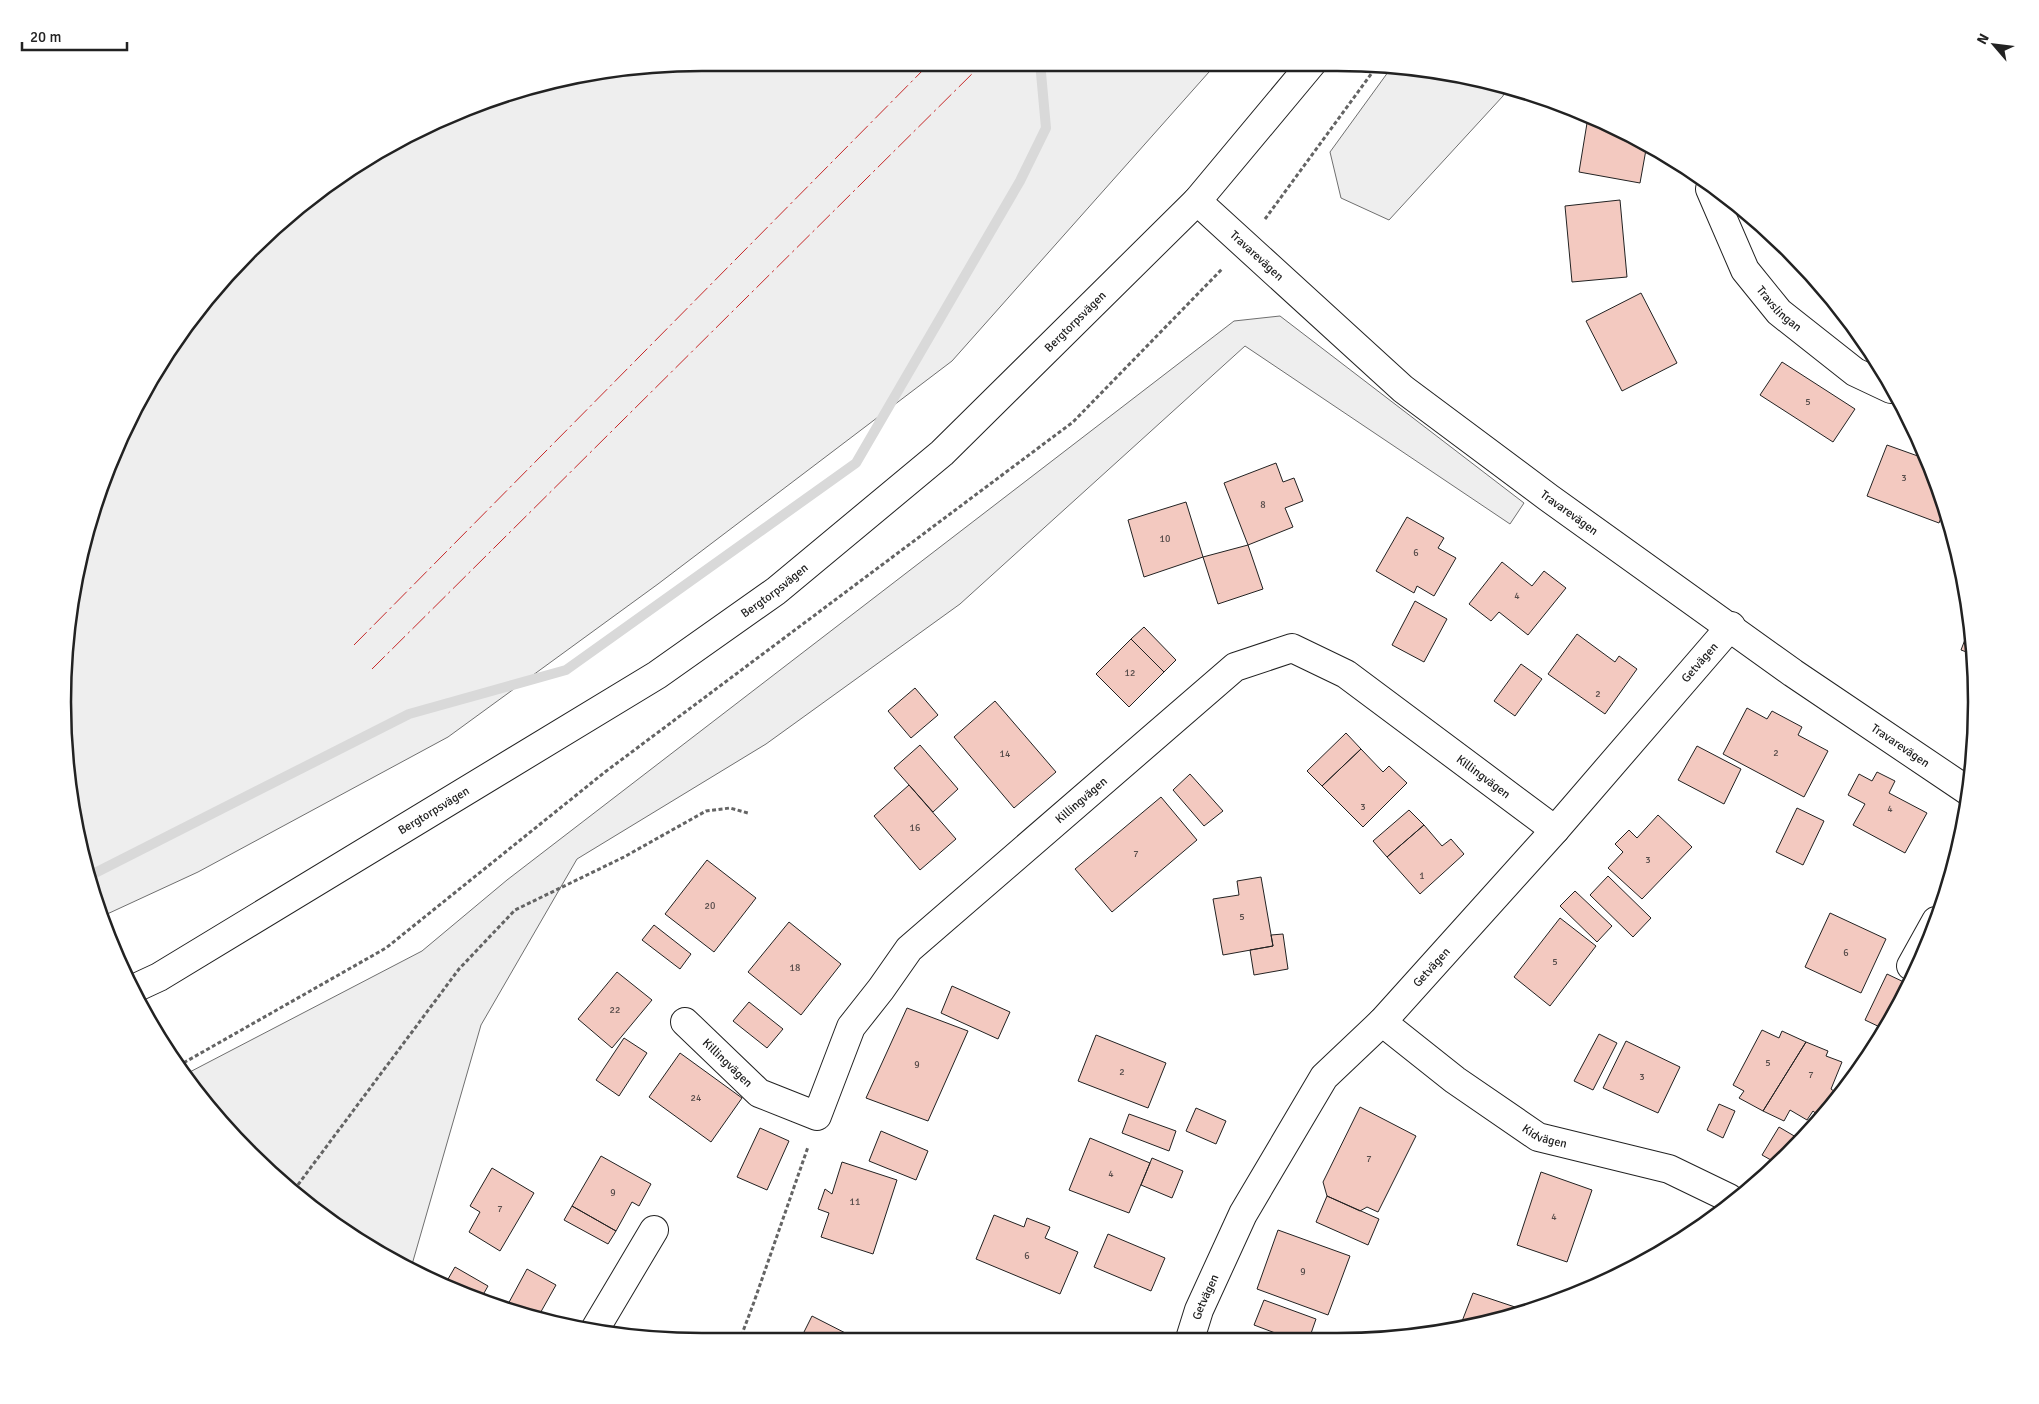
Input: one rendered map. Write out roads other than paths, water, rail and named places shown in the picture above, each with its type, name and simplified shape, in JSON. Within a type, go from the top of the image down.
[{"type":"street","name":"Bergtorpsvägen","points":[[139,986],[159,977],[657,675],[776,590],[942,453],[1197,201],[1305,71]]},
{"type":"street","name":"Travslingan","points":[[1713,197],[1745,270],[1779,312],[1855,372],[1881,384]]},
{"type":"street","name":"Travarevägen","points":[[1197,201],[1403,388],[1549,498],[1731,626],[1793,673],[1962,787]]},
{"type":"street","name":"Getvägen","points":[[1192,1333],[1199,1310],[1242,1214],[1324,1077],[1382,1022],[1555,830],[1731,626]]},
{"type":"street","name":"Killingvägen","points":[[684,1022],[759,1093],[817,1116],[851,1027],[882,989],[909,949],[1235,667],[1292,648],[1346,674],[1555,830]]},
{"type":"street","name":"Kidvägen","points":[[1382,1022],[1456,1080],[1538,1137],[1669,1169],[1727,1197]]},
{"type":"street","points":[[598,1324],[654,1230]]},
{"type":"waterway","points":[[95,873],[409,714],[566,670],[856,463],[1020,181],[1046,128],[1041,71]]}]
